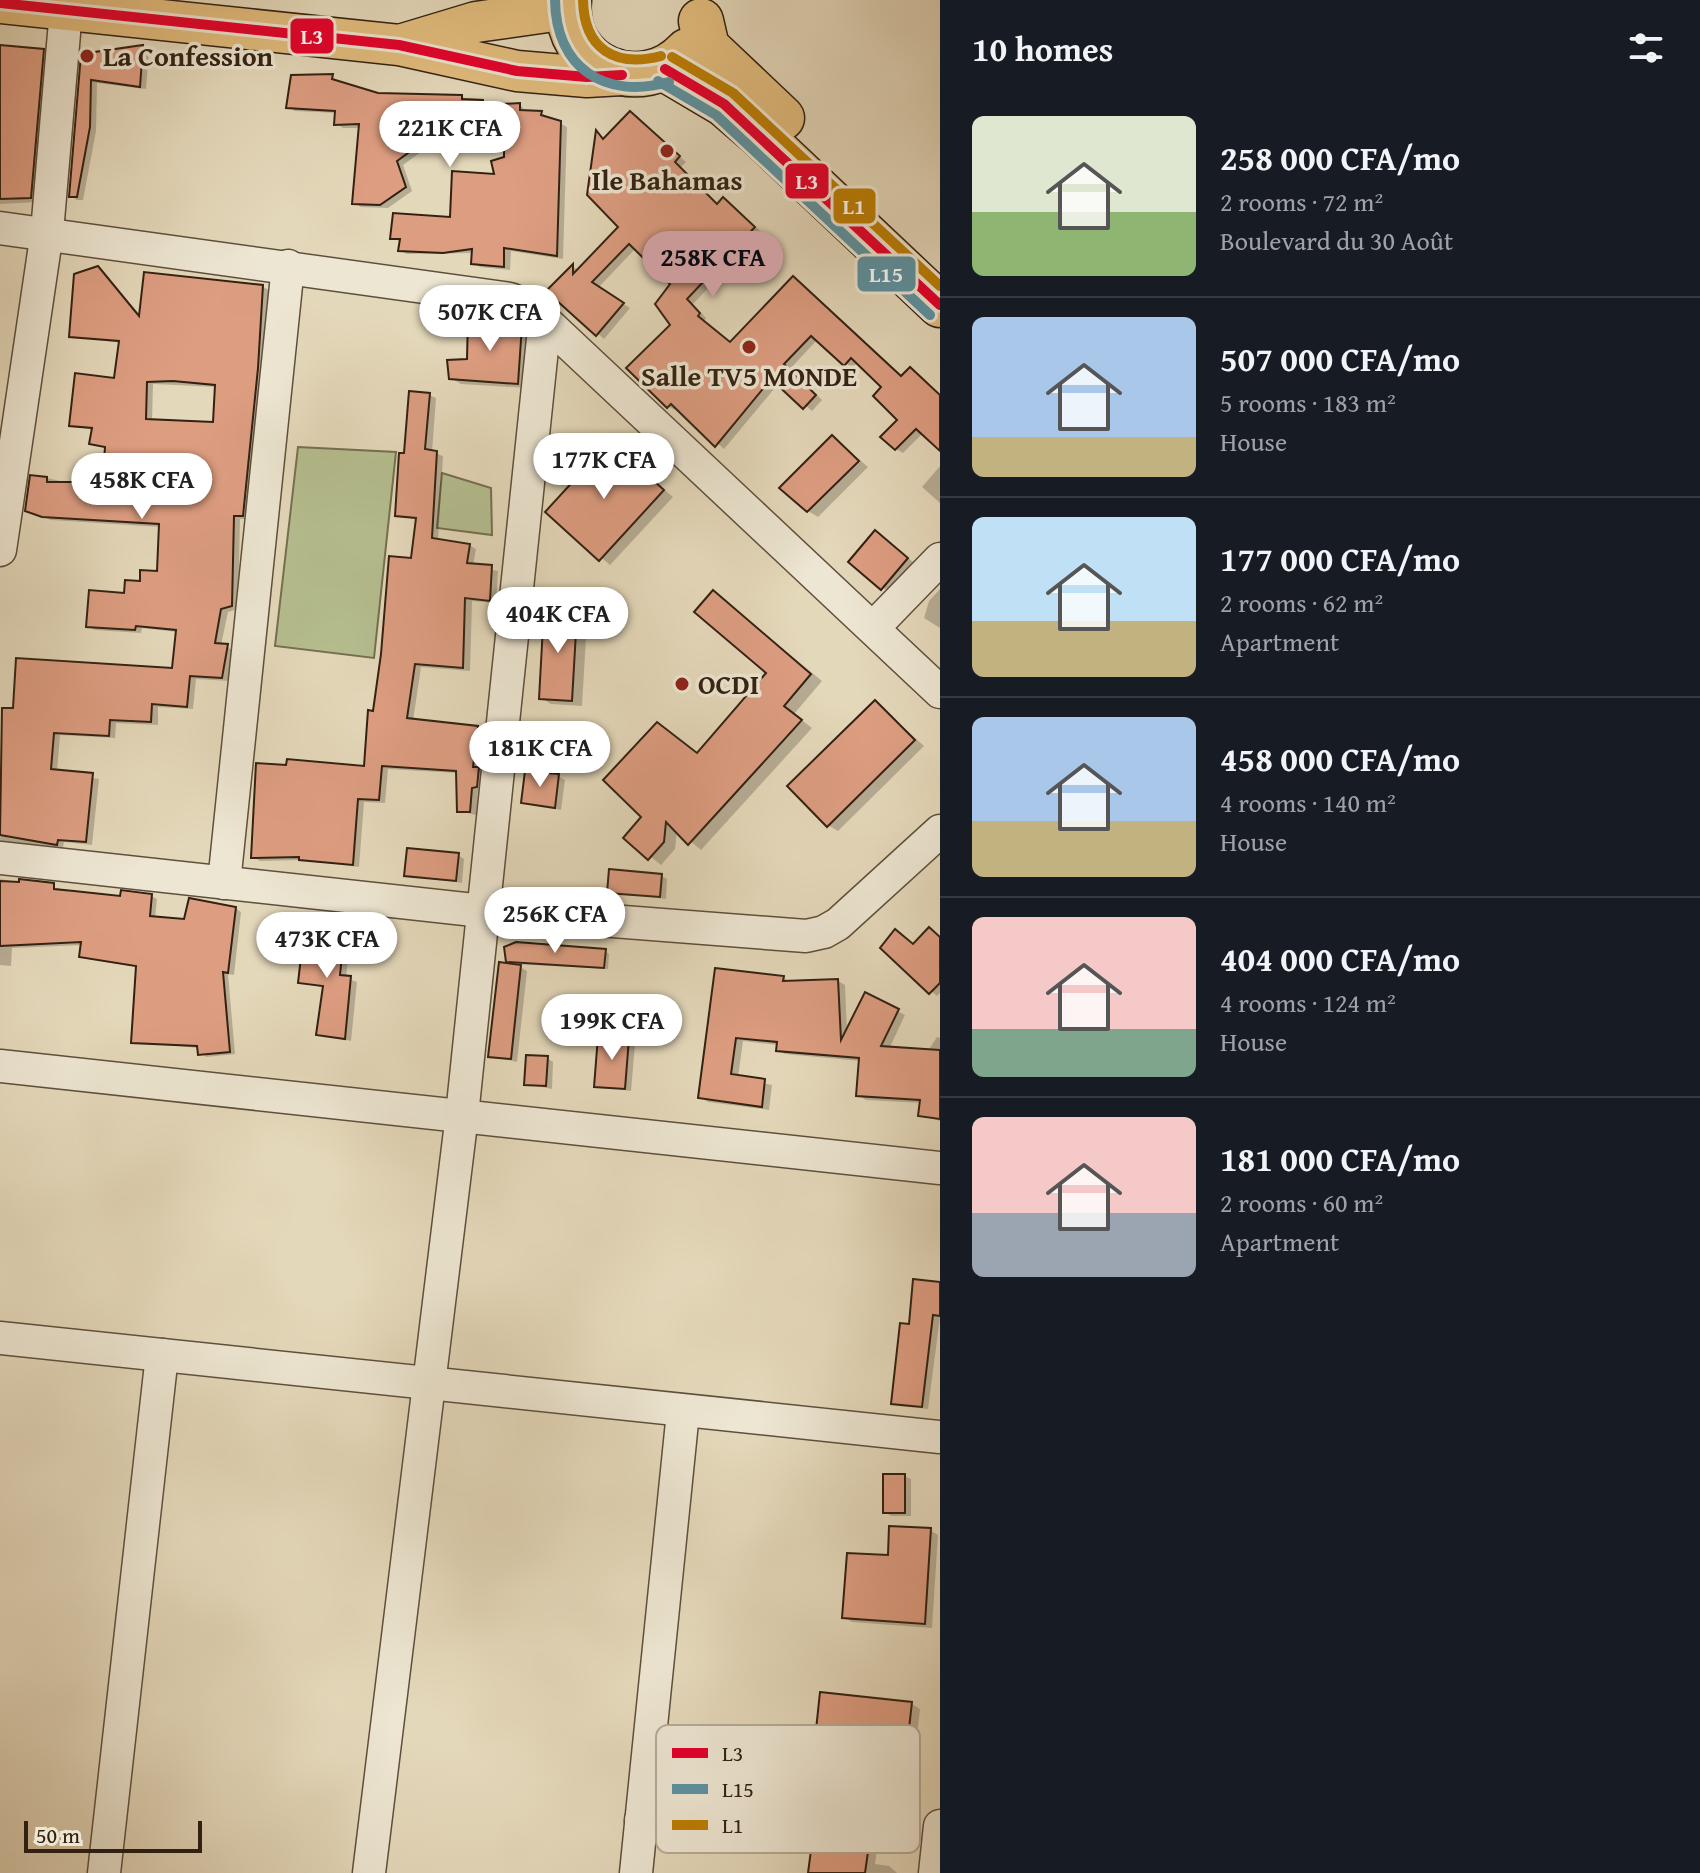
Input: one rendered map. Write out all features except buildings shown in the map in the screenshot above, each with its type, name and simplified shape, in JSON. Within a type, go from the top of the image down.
[{"type":"highway","points":[[568,4],[575,39],[587,56],[602,68],[622,75],[642,76],[665,69],[688,49],[699,11]]},
{"type":"highway","points":[[699,11],[707,47],[940,263]]},
{"type":"highway","points":[[665,69],[724,104],[940,305]]},
{"type":"main road","points":[[0,3],[399,45],[517,71],[587,77],[622,75]]},
{"type":"main road","points":[[399,45],[476,22],[493,8],[568,4]]},
{"type":"street","points":[[1,531],[47,232],[66,10]]},
{"type":"street","points":[[0,228],[47,232],[510,299],[530,307],[940,692]]},
{"type":"street","points":[[224,883],[288,266]]},
{"type":"street","points":[[369,1873],[462,1115],[545,320]]},
{"type":"street","points":[[873,628],[940,559]]},
{"type":"street","points":[[0,858],[483,911],[806,936],[824,932],[838,924],[940,831]]},
{"type":"street","points":[[0,1066],[940,1168]]},
{"type":"street","points":[[0,1338],[940,1437]]},
{"type":"street","points":[[104,1873],[162,1355]]},
{"type":"street","points":[[636,1873],[683,1412]]},
{"type":"street","points":[[641,1820],[656,1821]]},
{"type":"street","points":[[935,1873],[940,1826]]},
{"type":"green space","points":[[298,447],[396,452],[374,658],[275,646]]},
{"type":"green space","points":[[442,473],[491,488],[492,535],[437,528]]},
{"type":"transit line","name":"L15","points":[[555,0],[564,44],[588,73],[605,82],[624,86],[669,82]]},
{"type":"transit line","name":"L1","points":[[583,0],[589,31],[605,51],[630,59],[661,56]]},
{"type":"transit line","name":"L3","points":[[0,3],[399,45],[517,71],[587,77],[622,75]]},
{"type":"transit line","name":"L1","points":[[672,57],[733,93],[940,286]]},
{"type":"transit line","name":"L3","points":[[665,69],[724,104],[940,305]]},
{"type":"transit line","name":"L15","points":[[658,81],[716,115],[930,315]]},
{"type":"place","name":"La Confession","points":[[87,56]]},
{"type":"place","name":"Ile Bahamas","points":[[667,151]]},
{"type":"place","name":"Salle TV5 MONDE","points":[[749,347]]},
{"type":"place","name":"OCDI","points":[[682,684]]}]
